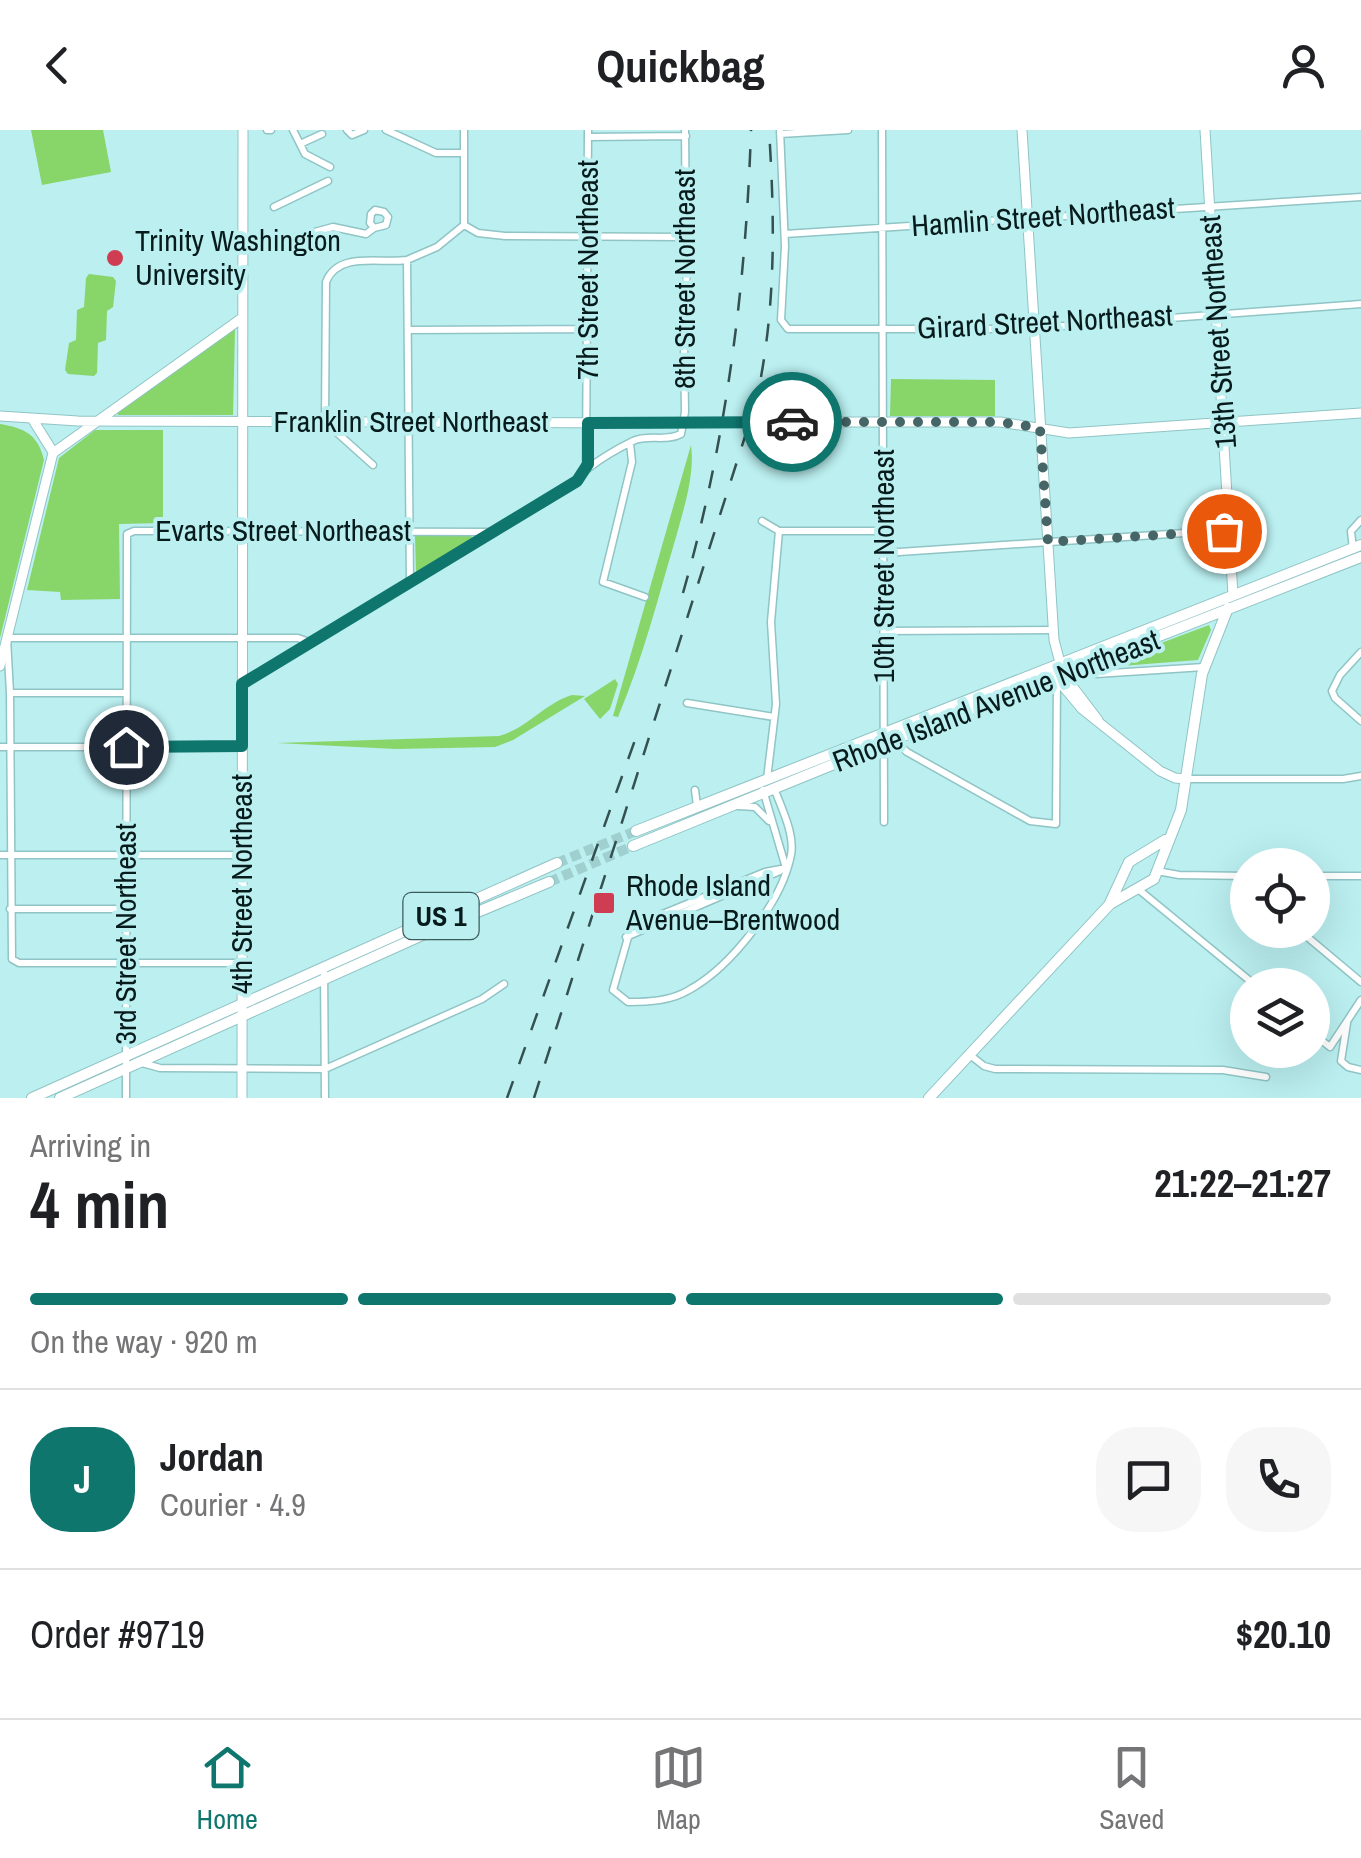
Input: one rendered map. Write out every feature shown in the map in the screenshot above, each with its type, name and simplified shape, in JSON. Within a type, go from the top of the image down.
[{"type":"main road","name":"Rhode Island Avenue Northeast","points":[[1059,672],[1084,666],[1227,610],[1358,552]]},
{"type":"main road","name":"Rhode Island Avenue Northeast","points":[[636,831],[697,807],[771,785],[1059,672],[1233,594],[1309,572]]},
{"type":"main road","points":[[929,1098],[1110,904],[1156,871],[1181,810],[1204,667],[1233,594]]},
{"type":"main road","name":"Rhode Island Avenue Northeast","points":[[633,846],[762,794],[771,785]]},
{"type":"main road","points":[[1110,904],[1128,862],[1168,838]]},
{"type":"main road","points":[[1145,854],[1156,871]]},
{"type":"main road","name":"US 1","points":[[60,1098],[126,1063],[140,1062],[242,1012],[324,967],[557,863]]},
{"type":"main road","points":[[1122,877],[1136,888]]},
{"type":"main road","name":"US 1","points":[[32,1098],[126,1063],[549,882]]},
{"type":"street","name":"4th Street Northeast","points":[[242,1098],[243,130]]},
{"type":"street","points":[[293,130],[312,160],[330,167]]},
{"type":"street","points":[[347,130],[352,135],[364,130]]},
{"type":"street","points":[[386,130],[436,153],[464,153]]},
{"type":"street","points":[[464,130],[464,226]]},
{"type":"street","points":[[785,234],[780,132],[848,130]]},
{"type":"street","name":"10th Street Northeast","points":[[882,130],[887,739],[884,822]]},
{"type":"street","points":[[887,739],[1030,821],[1056,824],[1059,672],[1053,630],[1022,130]]},
{"type":"street","name":"13th Street Northeast","points":[[1205,130],[1233,594]]},
{"type":"street","points":[[588,134],[686,133]]},
{"type":"street","name":"8th Street Northeast","points":[[630,443],[638,438],[676,438],[683,428],[686,133]]},
{"type":"street","name":"7th Street Northeast","points":[[586,469],[588,134]]},
{"type":"street","points":[[300,144],[323,135]]},
{"type":"street","points":[[274,206],[328,181]]},
{"type":"street","name":"Hamlin Street Northeast","points":[[785,234],[1361,197]]},
{"type":"street","points":[[464,226],[478,234],[505,236],[686,237]]},
{"type":"street","points":[[373,465],[325,422],[325,286],[334,268],[350,262],[407,260],[437,246],[464,226]]},
{"type":"street","points":[[243,240],[278,242],[333,227],[366,234],[374,228]]},
{"type":"street","name":"Girard Street Northeast","points":[[785,234],[781,320],[788,329],[1034,327],[1361,304]]},
{"type":"street","points":[[407,260],[410,584]]},
{"type":"street","points":[[0,666],[54,452],[242,318]]},
{"type":"street","points":[[409,330],[588,329]]},
{"type":"street","name":"Franklin Street Northeast","points":[[0,416],[34,420],[242,422],[1000,422],[1083,432],[1361,413]]},
{"type":"street","points":[[34,420],[54,452]]},
{"type":"street","points":[[242,684],[495,532],[630,443],[632,462],[603,582],[645,597]]},
{"type":"street","points":[[1358,552],[1352,532],[1361,520]]},
{"type":"street","points":[[762,521],[779,531],[884,530]]},
{"type":"street","points":[[884,552],[1230,530]]},
{"type":"street","points":[[779,531],[771,622],[771,785],[790,836],[791,858],[771,904],[746,939],[718,968],[688,991],[661,1000],[628,1002],[620,998],[612,985],[625,938],[786,868]]},
{"type":"street","name":"Evarts Street Northeast","points":[[130,532],[495,532]]},
{"type":"street","name":"3rd Street Northeast","points":[[126,1098],[126,536],[130,532]]},
{"type":"street","points":[[884,631],[1053,630]]},
{"type":"street","points":[[7,638],[298,638],[312,643]]},
{"type":"street","points":[[7,638],[10,956],[14,962],[242,963]]},
{"type":"street","points":[[1361,652],[1340,675],[1332,691],[1361,721]]},
{"type":"street","points":[[1084,666],[1096,674],[1204,667]]},
{"type":"street","points":[[1059,672],[1098,720],[1163,773],[1186,779],[1361,776]]},
{"type":"street","points":[[10,692],[126,692]]},
{"type":"street","points":[[686,704],[774,717]]},
{"type":"street","points":[[0,746],[242,746]]},
{"type":"street","points":[[695,790],[697,807]]},
{"type":"street","points":[[762,794],[786,868]]},
{"type":"street","points":[[727,807],[755,807],[774,829]]},
{"type":"street","points":[[0,854],[242,855]]},
{"type":"street","points":[[1162,907],[1155,898],[1156,871],[1179,876],[1230,876]]},
{"type":"street","points":[[1330,876],[1361,876]]},
{"type":"street","points":[[1136,888],[1235,968]]},
{"type":"street","points":[[10,909],[127,909]]},
{"type":"street","points":[[1320,948],[1361,982]]},
{"type":"street","points":[[324,967],[324,1098]]},
{"type":"street","points":[[140,1062],[160,1068],[324,1069],[482,999],[504,984]]},
{"type":"street","points":[[1330,1046],[1346,1028],[1361,1000]]},
{"type":"street","points":[[1346,1028],[1340,1056],[1343,1064],[1361,1070]]},
{"type":"street","points":[[969,1054],[994,1069],[1222,1070],[1266,1076]]},
{"type":"green space","points":[[31,130],[103,130],[111,172],[42,185]]},
{"type":"green space","points":[[89,274],[113,277],[116,281],[113,307],[107,311],[106,340],[98,343],[97,373],[68,374],[65,370],[69,343],[76,340],[77,310],[84,307]]},
{"type":"green space","points":[[235,329],[233,415],[118,415],[118,412]]},
{"type":"green space","points":[[891,379],[995,380],[995,416],[890,416]]},
{"type":"green space","points":[[0,424],[29,434],[44,460],[0,638]]},
{"type":"green space","points":[[95,430],[163,430],[163,523],[119,524],[120,599],[61,600],[60,592],[27,590],[59,458]]},
{"type":"green space","points":[[691,445],[685,503],[650,628],[618,717],[613,716]]},
{"type":"green space","points":[[415,535],[470,535],[473,538],[416,572]]},
{"type":"green space","points":[[1209,625],[1211,630],[1198,660],[1095,668]]},
{"type":"green space","points":[[615,679],[618,684],[610,709],[600,719],[584,699]]},
{"type":"green space","points":[[572,695],[585,696],[495,747],[396,749],[277,743],[499,736]]},
{"type":"tunnel","points":[[557,863],[636,831]]},
{"type":"tunnel","points":[[549,882],[633,846]]},
{"type":"railway","points":[[683,593],[711,479],[731,364],[739,306],[751,130]]},
{"type":"railway","points":[[534,1098],[756,402],[772,267],[769,130]]},
{"type":"railway","points":[[507,1098],[635,740]]},
{"type":"way so far","points":[[792,422],[1000,422],[1040,428],[1048,542],[1224,531]]},
{"type":"place","name":"Trinity Washington University","points":[[115,258]]},
{"type":"place","name":"Rhode Island Avenue–Brentwood","points":[[604,903]]},
{"type":"route","points":[[126,747],[242,746],[242,684],[577,481],[588,464],[588,423],[792,422]]}]
